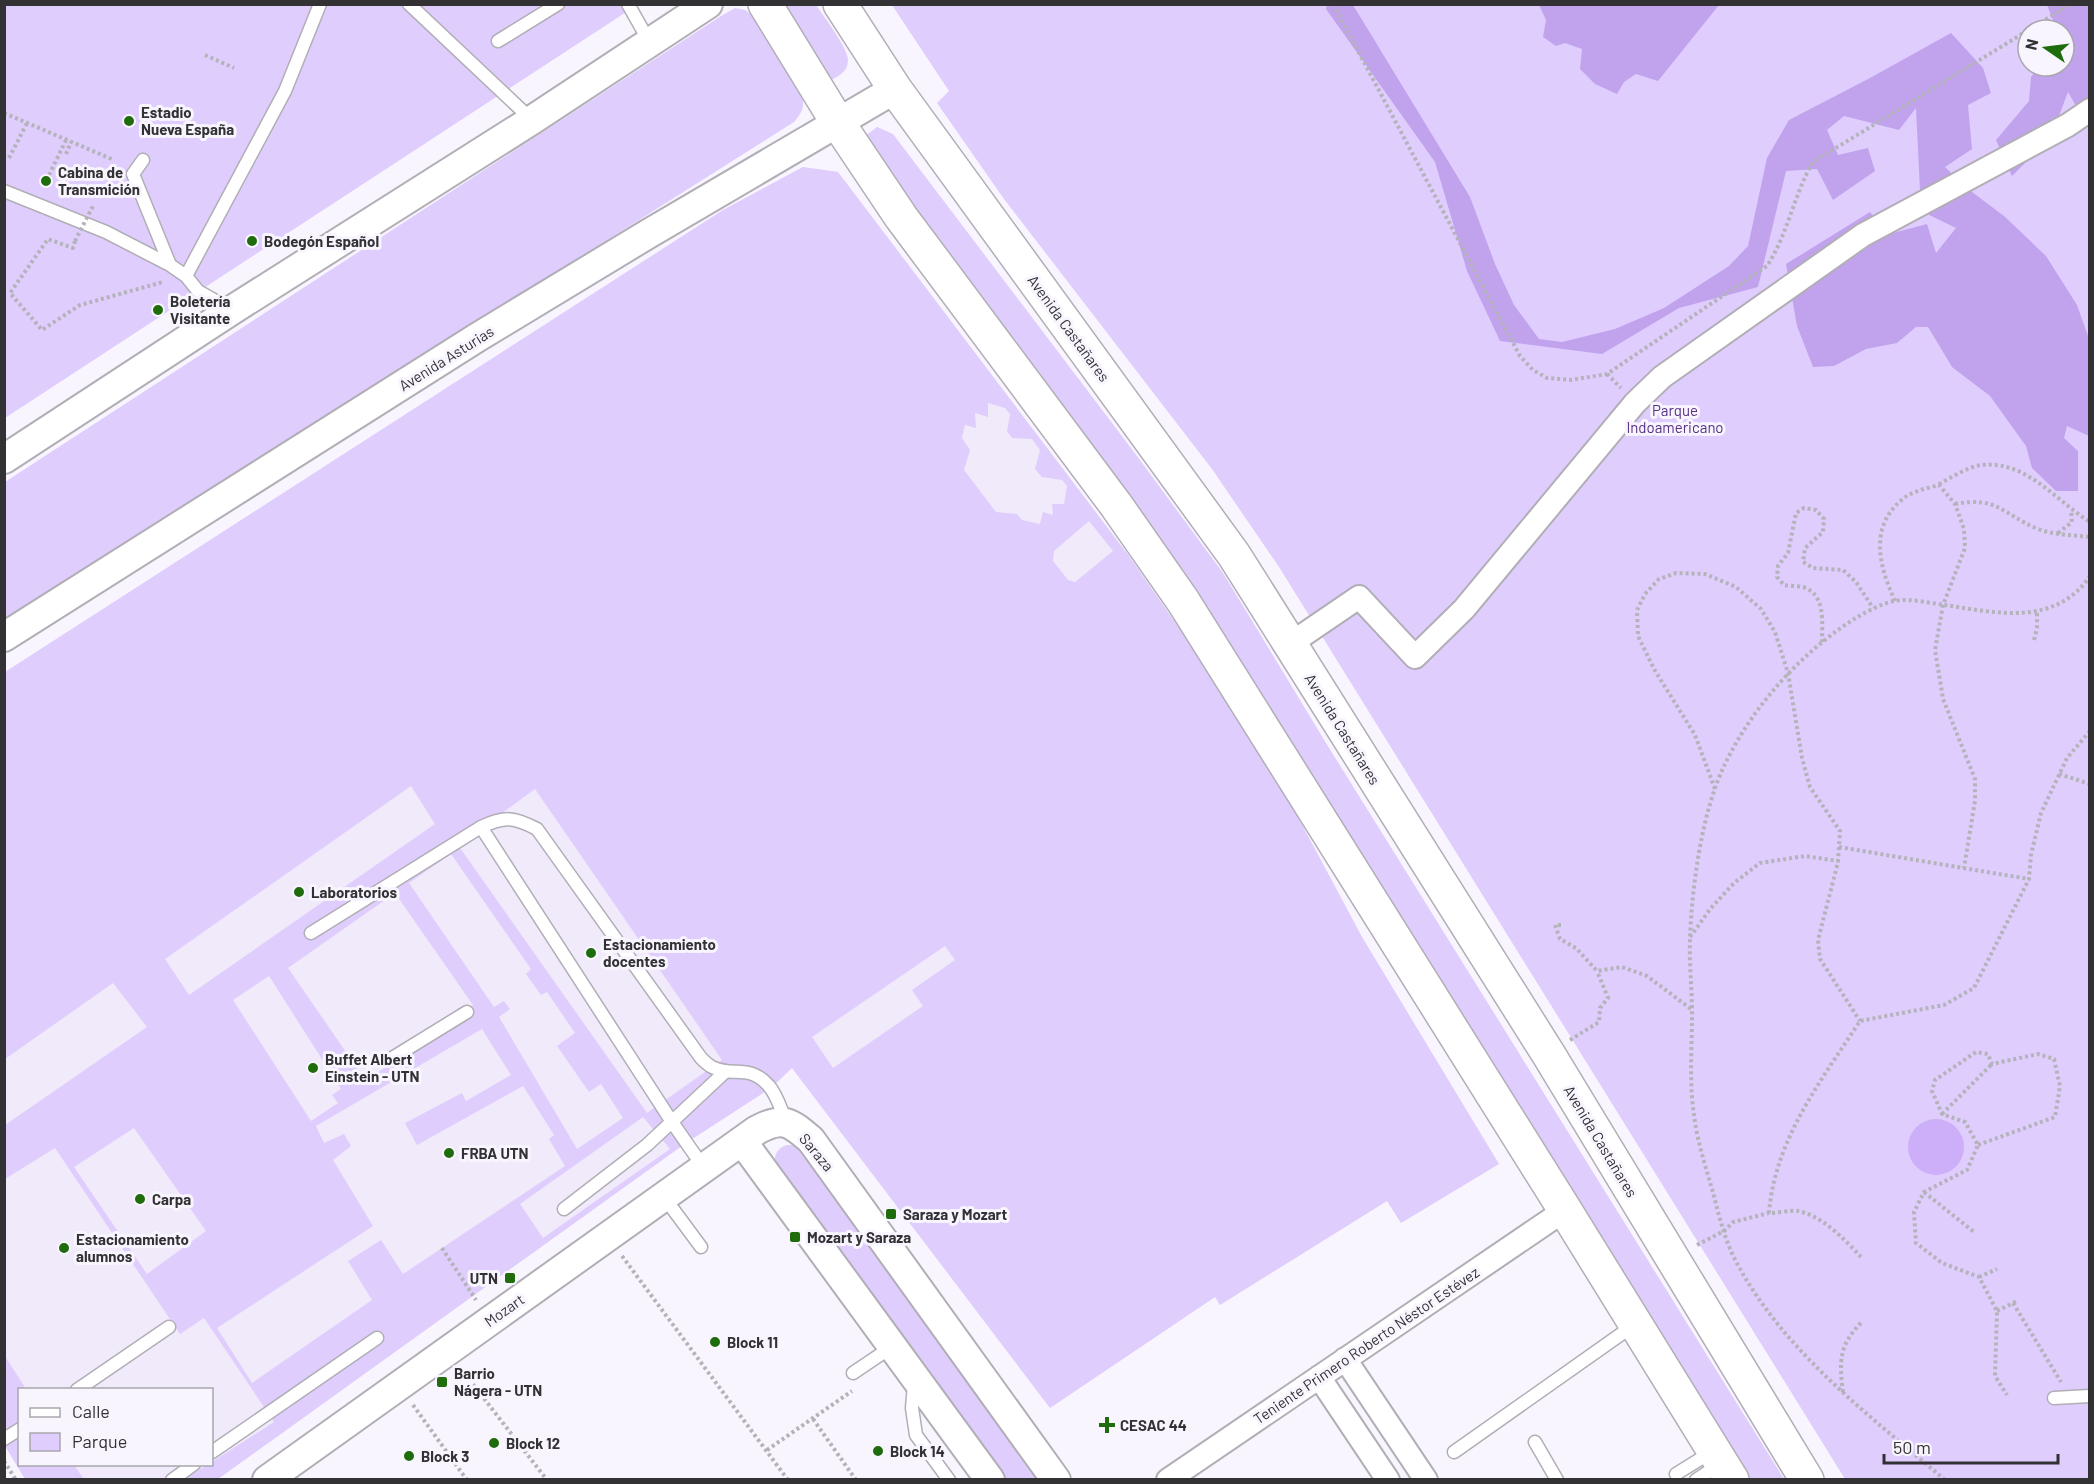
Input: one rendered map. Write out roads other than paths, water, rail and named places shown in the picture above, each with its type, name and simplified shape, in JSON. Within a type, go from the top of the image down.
[{"type":"main road","points":[[765,4],[838,123],[901,217],[1116,505],[1183,601],[1636,1324],[1716,1468]]},
{"type":"main road","name":"Avenida Castañares","points":[[840,4],[895,89],[1234,555],[1549,1055],[1807,1479]]},
{"type":"street","points":[[4,459],[232,310],[532,120],[708,4]]},
{"type":"street","name":"Avenida Asturias","points":[[4,637],[478,337],[895,89]]},
{"type":"street","points":[[1290,644],[1359,597],[1415,657],[1464,609],[1635,402],[1662,377],[1863,235],[2068,125],[2090,110]]},
{"type":"street","name":"Saraza","points":[[742,1141],[773,1122],[786,1122],[811,1140],[1056,1479]]},
{"type":"street","points":[[742,1141],[990,1479]]},
{"type":"street","name":"Mozart","points":[[267,1479],[742,1141]]},
{"type":"street","name":"Teniente Primero Roberto Néstor Estévez","points":[[1168,1479],[1565,1210]]},
{"type":"street","points":[[1345,1359],[1426,1479]]},
{"type":"street","points":[[1319,1377],[1388,1479]]},
{"type":"lane","points":[[186,276],[285,91],[320,4]]},
{"type":"lane","points":[[409,4],[532,120]]},
{"type":"lane","points":[[498,41],[558,4]]},
{"type":"lane","points":[[628,4],[650,43]]},
{"type":"lane","points":[[143,160],[132,174],[170,265]]},
{"type":"lane","points":[[4,191],[106,232],[170,265],[186,276],[198,291],[232,310]]},
{"type":"lane","points":[[310,933],[481,827],[498,819],[518,819],[537,829],[700,1058],[711,1067],[757,1075],[771,1088],[786,1122]]},
{"type":"lane","points":[[481,827],[704,1169]]},
{"type":"lane","points":[[389,1060],[467,1012]]},
{"type":"lane","points":[[564,1209],[647,1145],[726,1071]]},
{"type":"lane","points":[[664,1197],[701,1247]]},
{"type":"lane","points":[[1454,1452],[1636,1324]]},
{"type":"lane","points":[[78,1388],[169,1327]]},
{"type":"lane","points":[[213,1451],[377,1338]]},
{"type":"lane","points":[[853,1373],[893,1346]]},
{"type":"lane","points":[[915,1376],[912,1408],[916,1435],[949,1479]]},
{"type":"lane","points":[[2054,1398],[2090,1396]]},
{"type":"lane","points":[[4,1439],[18,1430]]},
{"type":"lane","points":[[1535,1442],[1557,1479]]},
{"type":"lane","points":[[171,1479],[191,1466]]},
{"type":"lane","points":[[1676,1474],[1716,1468]]},
{"type":"place","name":"Estadio Nueva España","points":[[129,121]]},
{"type":"place","name":"Cabina de Transmición","points":[[46,181]]},
{"type":"place","name":"Bodegón Español","points":[[252,241]]},
{"type":"place","name":"Boletería Visitante","points":[[158,310]]},
{"type":"place","name":"Laboratorios","points":[[299,892]]},
{"type":"place","name":"Estacionamiento docentes","points":[[591,953]]},
{"type":"place","name":"Buffet Albert Einstein - UTN","points":[[313,1068]]},
{"type":"place","name":"FRBA UTN","points":[[449,1153]]},
{"type":"place","name":"Carpa","points":[[140,1199]]},
{"type":"place","name":"Saraza y Mozart","points":[[891,1214]]},
{"type":"place","name":"Mozart y Saraza","points":[[795,1237]]},
{"type":"place","name":"Estacionamiento alumnos","points":[[64,1248]]},
{"type":"place","name":"UTN","points":[[510,1278]]},
{"type":"place","name":"Block 11","points":[[715,1342]]},
{"type":"place","name":"Barrio Nágera - UTN","points":[[442,1382]]},
{"type":"place","name":"CESAC 44","points":[[1107,1425]]},
{"type":"place","name":"Block 12","points":[[494,1443]]},
{"type":"place","name":"Block 14","points":[[878,1451]]},
{"type":"place","name":"Block 3","points":[[409,1456]]},
{"type":"park label","name":"Parque Indoamericano","points":[[1675,418]]}]
